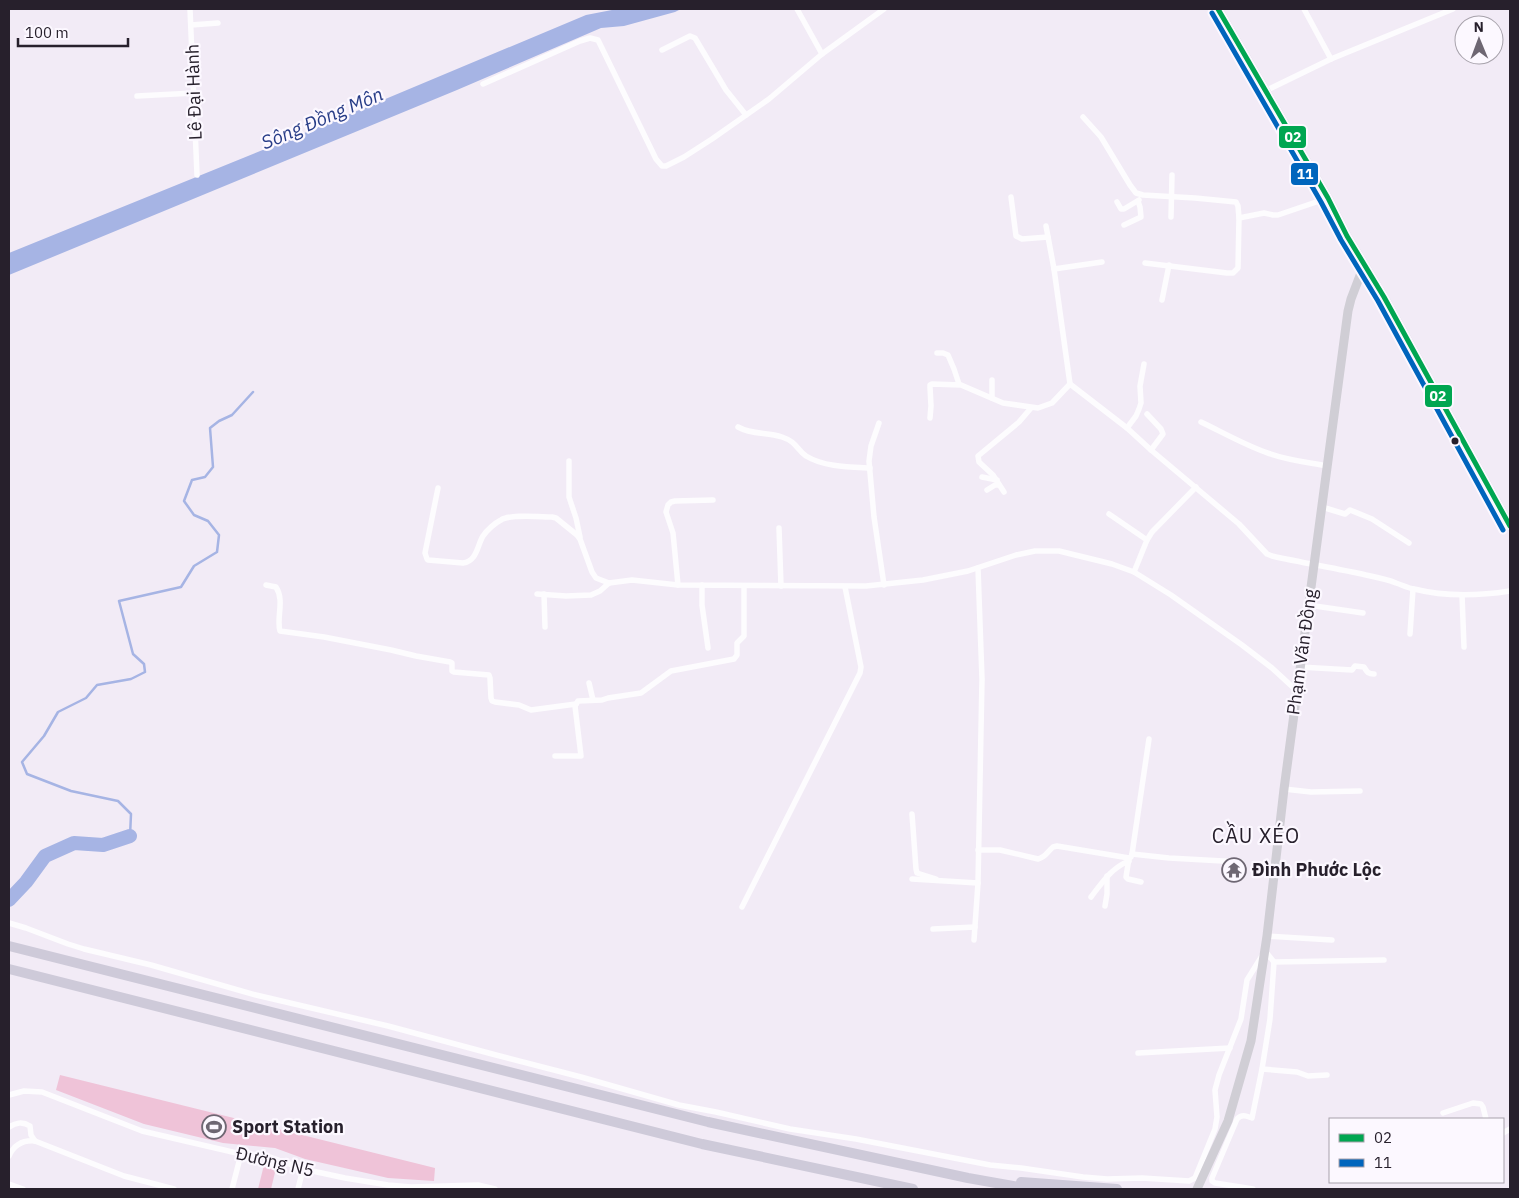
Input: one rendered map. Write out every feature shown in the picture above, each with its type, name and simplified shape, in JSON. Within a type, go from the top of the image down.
[{"type":"highway","points":[[9,946],[708,1122],[968,1178],[1030,1189]]},
{"type":"highway","points":[[9,969],[702,1144],[913,1189]]},
{"type":"highway","points":[[968,1178],[1117,1189]]},
{"type":"main road","points":[[1218,9],[1328,198],[1346,236],[1384,297],[1510,526]]},
{"type":"main road","name":"Phạm Văn Đồng","points":[[1197,1189],[1228,1121],[1251,1041],[1267,936],[1284,789],[1348,311],[1364,266]]},
{"type":"street","name":"Lê Đại Hành","points":[[190,9],[197,175]]},
{"type":"street","points":[[797,9],[822,54]]},
{"type":"street","points":[[483,84],[580,41],[590,38],[598,40],[656,159],[662,166],[666,166],[705,144],[769,99],[822,54],[884,9]]},
{"type":"street","points":[[1305,9],[1331,58]]},
{"type":"street","points":[[1433,9],[1436,16]]},
{"type":"street","points":[[1265,91],[1331,58],[1453,9]]},
{"type":"street","points":[[191,25],[218,23]]},
{"type":"street","points":[[662,50],[690,36],[695,38],[726,90],[746,115]]},
{"type":"street","points":[[137,96],[194,93]]},
{"type":"street","points":[[1083,117],[1101,137],[1136,193],[1143,196],[1172,196],[1236,202],[1238,206],[1238,268],[1233,273],[1145,263]]},
{"type":"street","points":[[1171,217],[1172,176]]},
{"type":"street","points":[[1117,202],[1121,209],[1124,209],[1143,196]]},
{"type":"street","points":[[1011,197],[1016,236],[1022,239],[1048,237]]},
{"type":"street","points":[[1239,218],[1264,213],[1278,215],[1328,198]]},
{"type":"street","points":[[1124,226],[1141,217],[1138,201]]},
{"type":"street","points":[[1046,226],[1070,384],[1127,428],[1239,524],[1267,554],[1395,582],[1413,589],[1435,593],[1462,595],[1510,591]]},
{"type":"street","points":[[1054,270],[1102,262]]},
{"type":"street","points":[[1162,300],[1169,265]]},
{"type":"street","points":[[937,353],[948,355],[959,384]]},
{"type":"street","points":[[1127,428],[1136,416],[1139,408],[1144,364]]},
{"type":"street","points":[[992,380],[992,398]]},
{"type":"street","points":[[930,418],[930,385],[959,384],[1010,405],[1031,408],[1045,407],[1052,403],[1070,384]]},
{"type":"street","points":[[1004,492],[998,482],[982,466],[978,456],[1019,422],[1031,408]]},
{"type":"street","points":[[1147,414],[1164,434],[1151,450]]},
{"type":"street","points":[[1201,422],[1266,453],[1327,466]]},
{"type":"street","points":[[880,423],[871,446],[870,468],[874,518],[884,585]]},
{"type":"street","points":[[738,427],[745,431],[768,433],[790,440],[808,456],[836,466],[870,468]]},
{"type":"street","points":[[568,461],[569,497],[580,539],[592,572],[596,578],[609,583],[632,580],[678,584],[744,586],[845,587],[884,585],[923,580],[978,568],[1016,555],[1035,551],[1059,550],[1134,572],[1171,595],[1242,645],[1272,668],[1297,691]]},
{"type":"street","points":[[982,476],[998,482]]},
{"type":"street","points":[[987,490],[998,482]]},
{"type":"street","points":[[1134,572],[1152,532],[1196,487]]},
{"type":"street","points":[[438,488],[425,553],[426,558],[430,561],[468,562],[473,559],[484,534],[501,519],[556,518],[580,539]]},
{"type":"street","points":[[678,584],[673,533],[667,518],[668,505],[676,500],[713,500]]},
{"type":"street","points":[[1322,507],[1345,514],[1350,510],[1372,519],[1409,543]]},
{"type":"street","points":[[1109,514],[1147,540]]},
{"type":"street","points":[[779,528],[781,586]]},
{"type":"street","points":[[974,940],[978,883],[982,679],[978,568]]},
{"type":"street","points":[[545,627],[540,594],[591,595],[600,591],[609,583]]},
{"type":"street","points":[[266,585],[276,588],[279,592],[280,631],[324,637],[450,662],[454,672],[489,675],[492,701],[522,706],[531,710],[576,704],[578,701],[641,693],[671,671],[734,658],[737,655],[737,643],[744,636],[744,586]]},
{"type":"street","points":[[702,585],[703,614],[708,648]]},
{"type":"street","points":[[742,907],[860,673],[861,667],[845,587]]},
{"type":"street","points":[[1410,634],[1413,589]]},
{"type":"street","points":[[1462,595],[1464,647]]},
{"type":"street","points":[[1308,605],[1363,612]]},
{"type":"street","points":[[1300,667],[1352,670],[1355,666],[1364,667],[1366,672],[1374,674]]},
{"type":"street","points":[[589,683],[593,700]]},
{"type":"street","points":[[555,756],[580,757],[582,755],[576,704]]},
{"type":"street","points":[[1141,882],[1126,877],[1149,739]]},
{"type":"street","points":[[1284,789],[1311,792],[1360,791]]},
{"type":"street","points":[[912,814],[917,873],[936,879]]},
{"type":"street","points":[[978,850],[1000,850],[1038,859],[1057,846],[1130,858],[1241,862]]},
{"type":"street","points":[[1091,897],[1115,868],[1130,858]]},
{"type":"street","points":[[1105,906],[1108,894],[1107,876]]},
{"type":"street","points":[[912,879],[978,883]]},
{"type":"street","points":[[9,923],[84,949],[151,965],[256,995],[388,1026],[679,1105],[790,1129],[856,1139],[982,1164],[1083,1177],[1193,1181],[1215,1128],[1217,1117],[1215,1090],[1219,1074],[1241,1019],[1247,980],[1265,951],[1274,962],[1270,1018],[1252,1118],[1240,1116],[1237,1119],[1212,1178],[1212,1181],[1215,1183],[1253,1189]]},
{"type":"street","points":[[933,930],[975,927]]},
{"type":"street","points":[[1267,936],[1332,940]]},
{"type":"street","points":[[1274,962],[1384,960]]},
{"type":"street","points":[[1138,1053],[1230,1048]]},
{"type":"street","points":[[1262,1069],[1297,1072],[1308,1076],[1327,1075]]},
{"type":"street","name":"Đường N5","points":[[9,1095],[24,1092],[42,1092],[142,1131],[240,1154],[270,1157],[303,1169],[388,1185],[411,1187],[478,1185],[493,1188]]},
{"type":"street","points":[[1443,1114],[1477,1103],[1483,1107],[1486,1118]]},
{"type":"street","points":[[9,1127],[20,1122],[25,1123],[30,1126],[31,1135],[35,1142]]},
{"type":"street","points":[[9,1154],[16,1146],[23,1142],[35,1142],[124,1176],[174,1189]]},
{"type":"street","points":[[9,1145],[9,1154]]},
{"type":"street","points":[[232,1189],[240,1154]]},
{"type":"street","points":[[298,1189],[303,1169]]},
{"type":"street","points":[[9,1184],[23,1189]]},
{"type":"shaded area","name":"Sport Station","points":[[60,1075],[435,1168],[434,1181],[388,1178],[305,1159],[275,1148],[223,1143],[144,1124],[56,1090]]},
{"type":"shaded area","points":[[266,1157],[278,1160],[271,1189],[258,1189]]},
{"type":"water","name":"Sông Đồng Môn","points":[[617,9],[681,9],[624,26],[601,28],[457,90],[9,275],[9,253],[290,139],[586,15]]},
{"type":"waterway","points":[[130,836],[131,814],[118,801],[71,791],[27,774],[22,762],[44,736],[58,712],[86,698],[97,685],[131,679],[145,672],[144,664],[133,654],[119,601],[181,587],[194,566],[217,552],[219,535],[208,521],[194,515],[184,501],[192,480],[205,477],[213,467],[210,428],[232,415],[253,392]]},
{"type":"waterway","points":[[9,900],[26,882],[45,856],[74,843],[103,845],[130,836]]},
{"type":"transit line","name":"02","points":[[1218,9],[1328,198],[1347,236],[1384,297],[1510,526]]},
{"type":"transit line","name":"11","points":[[1212,13],[1341,240],[1378,301],[1503,530]]},
{"type":"place","name":"Đình Phước Lộc","points":[[1234,870]]},
{"type":"place","name":"Sport Station","points":[[214,1127]]},
{"type":"district","name":"CẦU XÉO","points":[[1256,836]]}]
